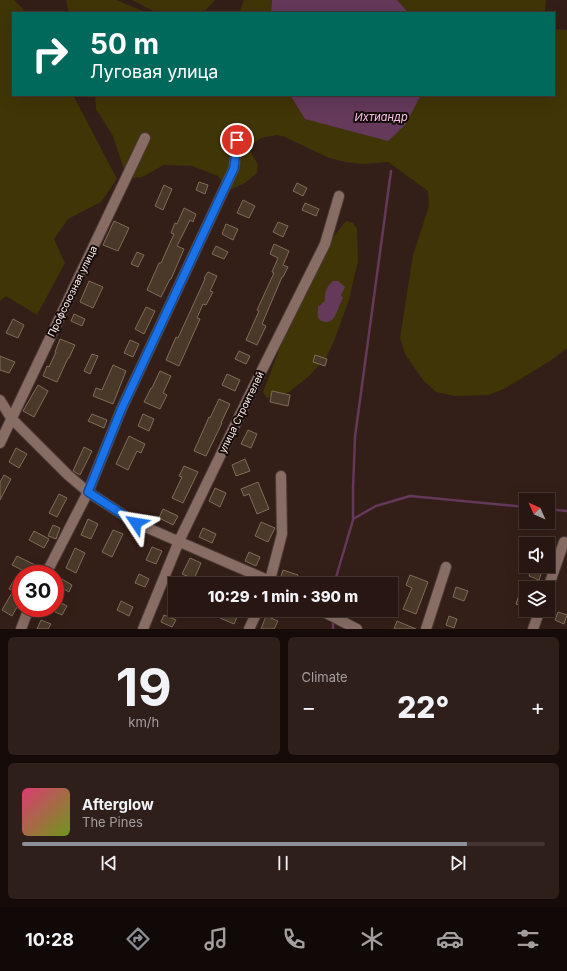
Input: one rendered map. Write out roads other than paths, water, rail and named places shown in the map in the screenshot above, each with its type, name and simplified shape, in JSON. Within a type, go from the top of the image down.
[{"type":"street","name":"Профсоюзная улица","points":[[0,443],[145,138]]},
{"type":"street","points":[[51,565],[88,492],[121,410],[234,168],[237,140]]},
{"type":"street","name":"улица Строителей","points":[[143,629],[179,541],[325,244],[339,196]]},
{"type":"street","points":[[0,400],[11,418],[68,475],[88,492],[136,523],[259,577]]},
{"type":"street","points":[[273,577],[282,534],[281,476]]},
{"type":"street","points":[[550,581],[564,542]]},
{"type":"street","points":[[426,629],[446,567]]},
{"type":"street","points":[[21,629],[26,617]]},
{"type":"street","points":[[249,629],[255,617]]},
{"type":"street","points":[[335,617],[358,629]]},
{"type":"street","points":[[533,629],[537,617]]},
{"type":"water","points":[[272,0],[397,0],[408,12],[271,12]]},
{"type":"water","name":"Ихтиандр","points":[[291,96],[420,96],[405,125],[388,141],[305,119]]},
{"type":"water","points":[[333,281],[338,281],[345,287],[341,295],[343,298],[333,318],[327,322],[322,321],[319,319],[318,307],[325,301],[326,290]]},
{"type":"waterway","points":[[336,577],[353,520],[355,437],[391,171]]},
{"type":"waterway","points":[[353,519],[376,506],[410,496],[519,506]]},
{"type":"waterway","points":[[555,510],[567,511]]},
{"type":"waterway","points":[[333,620],[333,629]]}]
